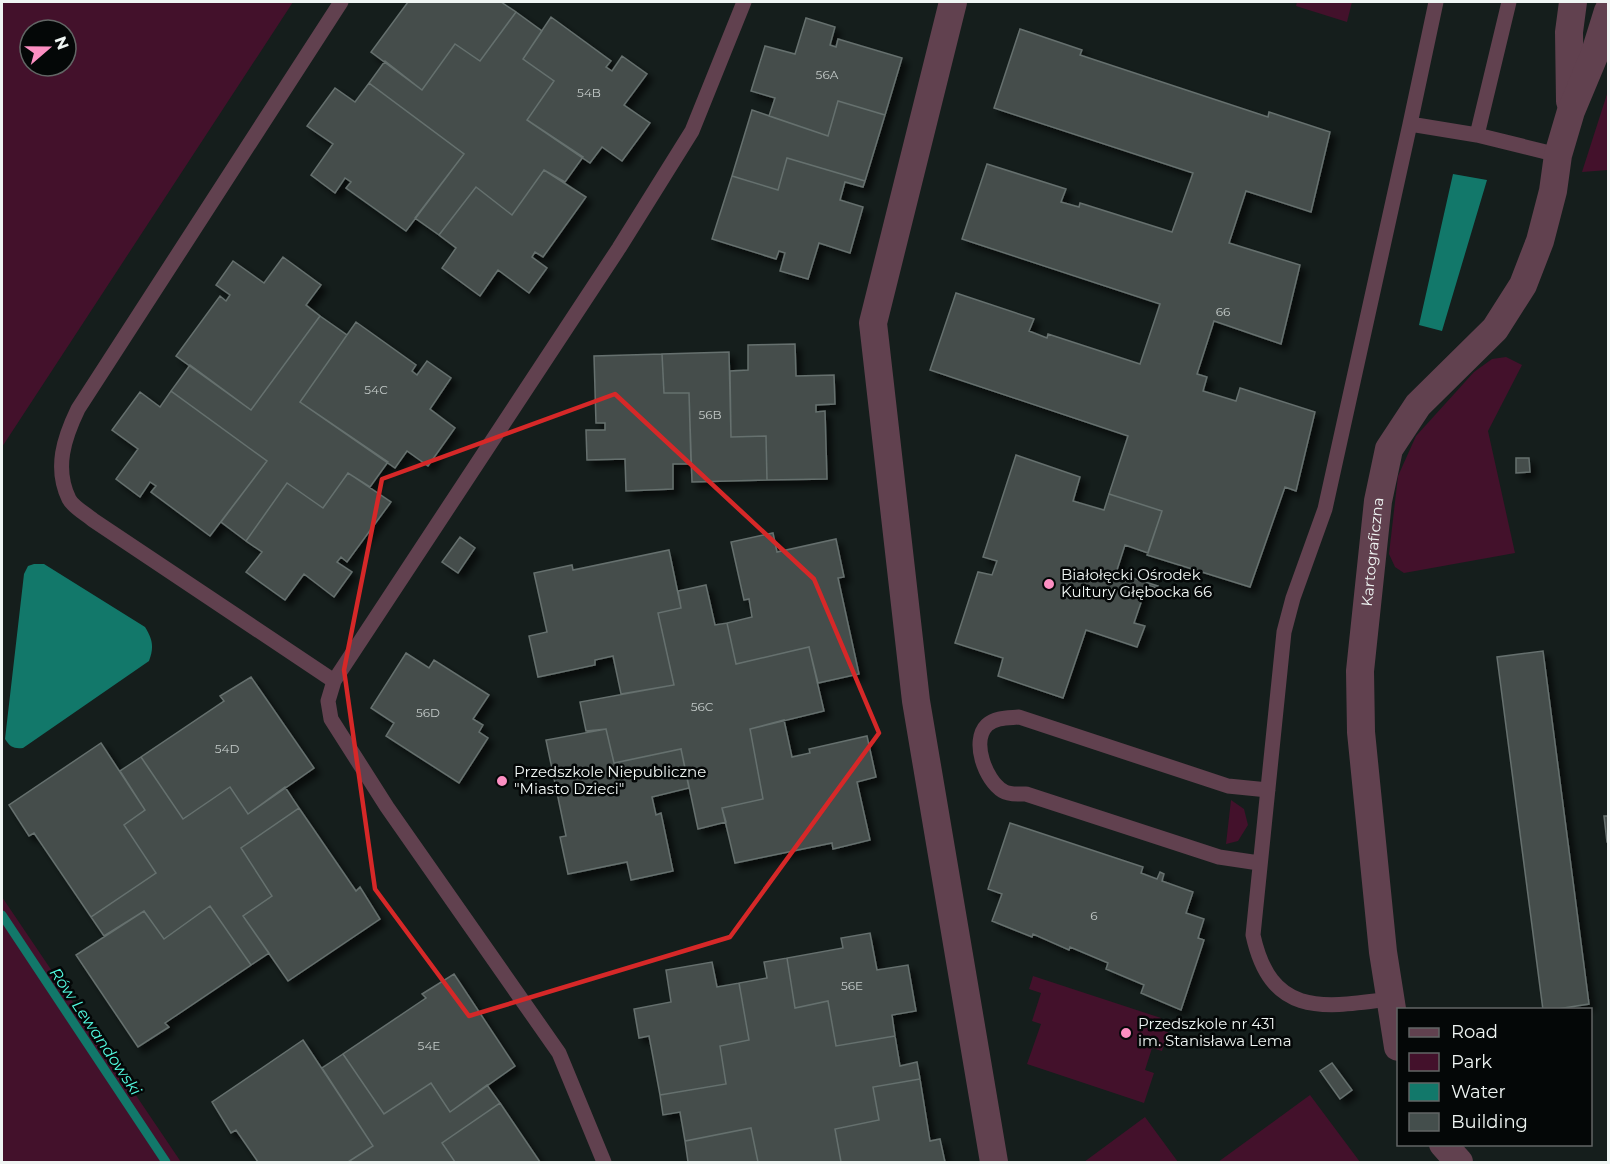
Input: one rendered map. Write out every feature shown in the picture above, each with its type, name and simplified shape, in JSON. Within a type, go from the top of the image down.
[{"type":"street","points":[[948,2],[873,322],[916,701],[994,1162]]},
{"type":"street","name":"Kartograficzna","points":[[1571,111],[1569,32],[1573,2]]},
{"type":"street","name":"Kartograficzna","points":[[1397,1041],[1390,999],[1361,732],[1360,671],[1378,501],[1389,449],[1418,405],[1495,329],[1523,285],[1545,225],[1558,155],[1571,111],[1594,56],[1608,11]]},
{"type":"street","points":[[1445,1146],[1459,1162]]},
{"type":"lane","points":[[334,681],[93,520],[70,500],[61,471],[64,437],[78,410],[341,2]]},
{"type":"lane","points":[[604,1162],[559,1053],[387,807],[331,719],[328,700],[334,681],[620,248],[692,131],[744,2]]},
{"type":"lane","points":[[1390,999],[1335,1006],[1303,1003],[1268,976],[1258,957],[1253,935],[1284,632],[1293,598],[1325,509],[1436,2]]},
{"type":"lane","points":[[1477,135],[1509,2]]},
{"type":"lane","points":[[1410,124],[1477,135],[1558,155]]},
{"type":"lane","points":[[1259,863],[1219,857],[1026,794],[1005,793],[989,780],[984,767],[981,735],[987,725],[997,719],[1019,717],[1228,786],[1268,790]]},
{"type":"highlighted area","points":[[615,394],[814,579],[879,733],[730,937],[469,1016],[375,889],[344,670],[382,479]]},
{"type":"green space","points":[[2,2],[293,2],[2,447]]},
{"type":"green space","points":[[1297,2],[1352,2],[1347,22],[1296,6]]},
{"type":"green space","points":[[1608,91],[1608,170],[1582,172]]},
{"type":"green space","points":[[1506,357],[1522,365],[1488,431],[1515,553],[1404,573],[1395,567],[1389,554],[1398,476],[1416,436],[1474,372],[1492,359]]},
{"type":"green space","points":[[1231,800],[1244,809],[1248,825],[1238,841],[1226,844]]},
{"type":"green space","points":[[2,897],[181,1162],[2,1162]]},
{"type":"green space","points":[[1033,976],[1161,1018],[1157,1029],[1168,1032],[1162,1051],[1152,1048],[1145,1070],[1154,1073],[1144,1103],[1027,1064],[1041,1024],[1032,1021],[1041,993],[1029,989]]},
{"type":"green space","points":[[1310,1095],[1360,1162],[1218,1162]]},
{"type":"green space","points":[[1145,1117],[1178,1162],[1084,1162]]},
{"type":"water","points":[[1453,174],[1487,180],[1442,331],[1419,325]]},
{"type":"water","points":[[44,564],[145,627],[151,640],[152,652],[149,661],[23,748],[17,748],[12,747],[5,739],[24,574],[28,566]]},
{"type":"building","points":[[408,2],[501,2],[516,12],[480,61],[455,44],[422,90],[371,52]]},
{"type":"building","points":[[516,12],[542,31],[523,59],[554,81],[527,120],[583,157],[565,182],[544,170],[512,215],[476,187],[439,235],[415,218],[464,154],[369,83],[385,61],[422,90],[455,44],[480,61]]},
{"type":"building","points":[[551,17],[611,61],[606,67],[612,71],[622,56],[647,74],[624,105],[650,123],[622,161],[602,147],[590,163],[527,120],[554,81],[523,59]]},
{"type":"building","points":[[806,18],[835,27],[830,45],[836,47],[838,39],[902,58],[885,115],[838,101],[828,136],[769,116],[775,98],[751,91],[765,46],[795,54]]},
{"type":"building","points":[[1020,29],[1082,50],[1080,55],[1268,117],[1269,112],[1330,132],[1311,212],[1246,191],[1229,243],[1300,265],[1281,344],[1214,321],[1197,374],[1207,377],[1203,391],[1236,401],[1240,388],[1315,412],[1296,491],[1285,487],[1250,587],[1147,555],[1162,511],[1109,494],[1128,436],[930,370],[956,293],[1034,319],[1029,331],[1047,338],[1048,334],[1140,364],[1160,304],[962,239],[987,164],[1066,189],[1061,202],[1079,207],[1080,203],[1172,232],[1193,173],[994,108]]},
{"type":"building","points":[[369,83],[464,154],[406,231],[346,188],[351,182],[345,178],[335,193],[311,175],[333,144],[307,126],[335,88],[355,102]]},
{"type":"building","points":[[838,101],[885,115],[865,181],[787,158],[778,190],[732,176],[752,110],[828,136]]},
{"type":"building","points":[[787,158],[865,181],[863,187],[845,182],[840,200],[863,207],[850,253],[819,243],[808,279],[780,271],[785,253],[779,251],[776,259],[712,239],[732,176],[778,190]]},
{"type":"building","points":[[544,170],[586,197],[543,257],[535,252],[532,257],[547,268],[529,293],[498,270],[480,296],[442,268],[456,248],[439,235],[476,187],[512,215]]},
{"type":"building","points":[[283,257],[321,285],[306,305],[320,316],[251,410],[176,356],[220,296],[226,301],[230,295],[216,285],[233,261],[264,283]]},
{"type":"building","points":[[320,316],[347,335],[300,402],[388,462],[370,487],[348,473],[323,508],[287,483],[246,541],[221,522],[267,461],[171,391],[190,365],[251,410]]},
{"type":"building","points":[[356,322],[416,365],[412,371],[417,375],[427,361],[451,378],[430,409],[455,428],[428,466],[407,451],[395,468],[300,402]]},
{"type":"building","points":[[795,344],[796,376],[834,375],[835,404],[816,405],[816,412],[825,411],[827,479],[767,480],[766,436],[731,437],[730,371],[748,370],[748,345]]},
{"type":"building","points":[[729,352],[731,437],[766,436],[767,480],[692,482],[689,393],[664,393],[662,354]]},
{"type":"building","points":[[662,354],[664,393],[689,393],[691,464],[673,464],[673,489],[626,491],[625,459],[587,460],[586,430],[605,430],[605,423],[596,423],[594,356]]},
{"type":"building","points":[[171,391],[267,461],[210,536],[151,492],[156,486],[150,482],[140,497],[116,479],[138,449],[112,430],[140,392],[160,407]]},
{"type":"building","points":[[1016,455],[1080,477],[1073,501],[1104,510],[1109,494],[1162,511],[1148,553],[1125,545],[1116,573],[1158,586],[1157,588],[1147,585],[1134,623],[1145,626],[1137,647],[1086,630],[1063,698],[998,676],[1003,658],[955,643],[978,572],[992,575],[997,561],[983,557]]},
{"type":"building","points":[[1516,458],[1529,458],[1530,472],[1516,473]]},
{"type":"building","points":[[348,473],[391,502],[347,562],[341,557],[337,562],[352,572],[334,597],[304,574],[285,600],[246,572],[262,552],[246,541],[287,483],[323,508]]},
{"type":"building","points":[[773,533],[777,552],[836,539],[844,577],[838,578],[859,674],[818,683],[809,647],[736,664],[727,623],[752,617],[749,599],[744,600],[731,542]]},
{"type":"building","points":[[460,537],[475,548],[458,573],[442,562]]},
{"type":"building","points":[[669,550],[681,608],[658,613],[674,685],[621,694],[613,656],[595,660],[595,665],[538,677],[529,636],[547,632],[534,573],[572,565],[573,570]]},
{"type":"building","points":[[706,585],[715,625],[727,623],[736,664],[809,647],[824,711],[750,729],[763,799],[722,808],[726,822],[698,829],[681,749],[614,763],[606,729],[586,731],[580,702],[674,685],[658,613],[681,608],[678,591]]},
{"type":"building","points":[[1543,651],[1589,1004],[1564,1008],[1543,1008],[1497,657]]},
{"type":"building","points":[[406,653],[429,668],[434,660],[489,695],[473,719],[483,725],[479,732],[488,738],[459,783],[386,736],[394,723],[371,708]]},
{"type":"building","points":[[251,677],[314,768],[248,814],[230,787],[183,819],[141,757],[224,701],[220,696]]},
{"type":"building","points":[[784,720],[792,757],[810,753],[809,749],[867,736],[876,777],[857,782],[870,840],[833,849],[832,843],[735,863],[722,808],[763,799],[750,729]]},
{"type":"building","points":[[606,729],[614,763],[681,749],[689,788],[652,797],[656,815],[661,813],[673,871],[631,880],[627,862],[568,874],[560,837],[566,836],[546,740]]},
{"type":"building","points":[[101,743],[145,810],[124,825],[156,873],[91,917],[34,833],[29,836],[9,805]]},
{"type":"building","points":[[141,757],[183,819],[230,787],[248,814],[285,787],[299,808],[241,848],[272,896],[243,916],[269,953],[251,965],[210,906],[164,939],[144,911],[104,936],[91,917],[156,873],[124,825],[145,810],[120,771]]},
{"type":"building","points":[[299,808],[356,891],[360,887],[380,919],[288,981],[243,916],[272,896],[241,848]]},
{"type":"building","points":[[1604,816],[1608,816],[1608,842],[1607,842]]},
{"type":"building","points":[[1010,823],[1143,867],[1141,873],[1157,879],[1160,872],[1164,874],[1162,881],[1193,892],[1186,913],[1204,919],[1198,938],[1204,940],[1181,1010],[1141,993],[1144,985],[1106,969],[1108,963],[1070,947],[1069,950],[1033,934],[1032,937],[992,921],[1002,894],[988,889]]},
{"type":"building","points":[[210,906],[251,965],[165,1023],[169,1027],[138,1047],[76,955],[144,911],[164,939]]},
{"type":"building","points":[[870,933],[877,970],[908,965],[916,1011],[892,1015],[895,1036],[836,1046],[828,1001],[795,1008],[787,958],[843,948],[841,938]]},
{"type":"building","points":[[787,958],[795,1008],[828,1001],[836,1046],[895,1036],[900,1066],[917,1062],[920,1079],[873,1087],[879,1120],[835,1129],[841,1162],[758,1162],[751,1128],[685,1141],[680,1112],[663,1115],[660,1095],[726,1084],[720,1046],[749,1040],[739,983],[767,978],[764,962]]},
{"type":"building","points":[[712,962],[717,987],[739,983],[749,1040],[720,1046],[726,1084],[660,1095],[649,1036],[639,1038],[634,1009],[671,1002],[666,970]]},
{"type":"building","points":[[454,974],[515,1066],[450,1112],[431,1083],[384,1114],[343,1054],[426,998],[422,994]]},
{"type":"building","points":[[303,1040],[373,1146],[348,1162],[258,1162],[236,1130],[231,1133],[212,1102]]},
{"type":"building","points":[[343,1054],[384,1114],[431,1083],[450,1112],[487,1085],[500,1103],[442,1143],[455,1162],[348,1162],[373,1146],[322,1068]]},
{"type":"building","points":[[1332,1063],[1352,1090],[1340,1099],[1320,1071]]},
{"type":"building","points":[[920,1079],[930,1141],[940,1139],[945,1162],[841,1162],[835,1129],[879,1120],[873,1087]]},
{"type":"building","points":[[500,1103],[540,1162],[455,1162],[442,1143]]},
{"type":"building","points":[[751,1128],[758,1162],[688,1162],[685,1141]]},
{"type":"waterway","name":"Rów Lewandowski","points":[[2,915],[166,1162]]},
{"type":"place","name":"Białołęcki Ośrodek Kultury Głębocka 66","points":[[1049,584]]},
{"type":"place","name":"Przedszkole Niepubliczne \"Miasto Dzieci\"","points":[[502,781]]},
{"type":"place","name":"Przedszkole nr 431 im. Stanisława Lema","points":[[1126,1033]]}]
